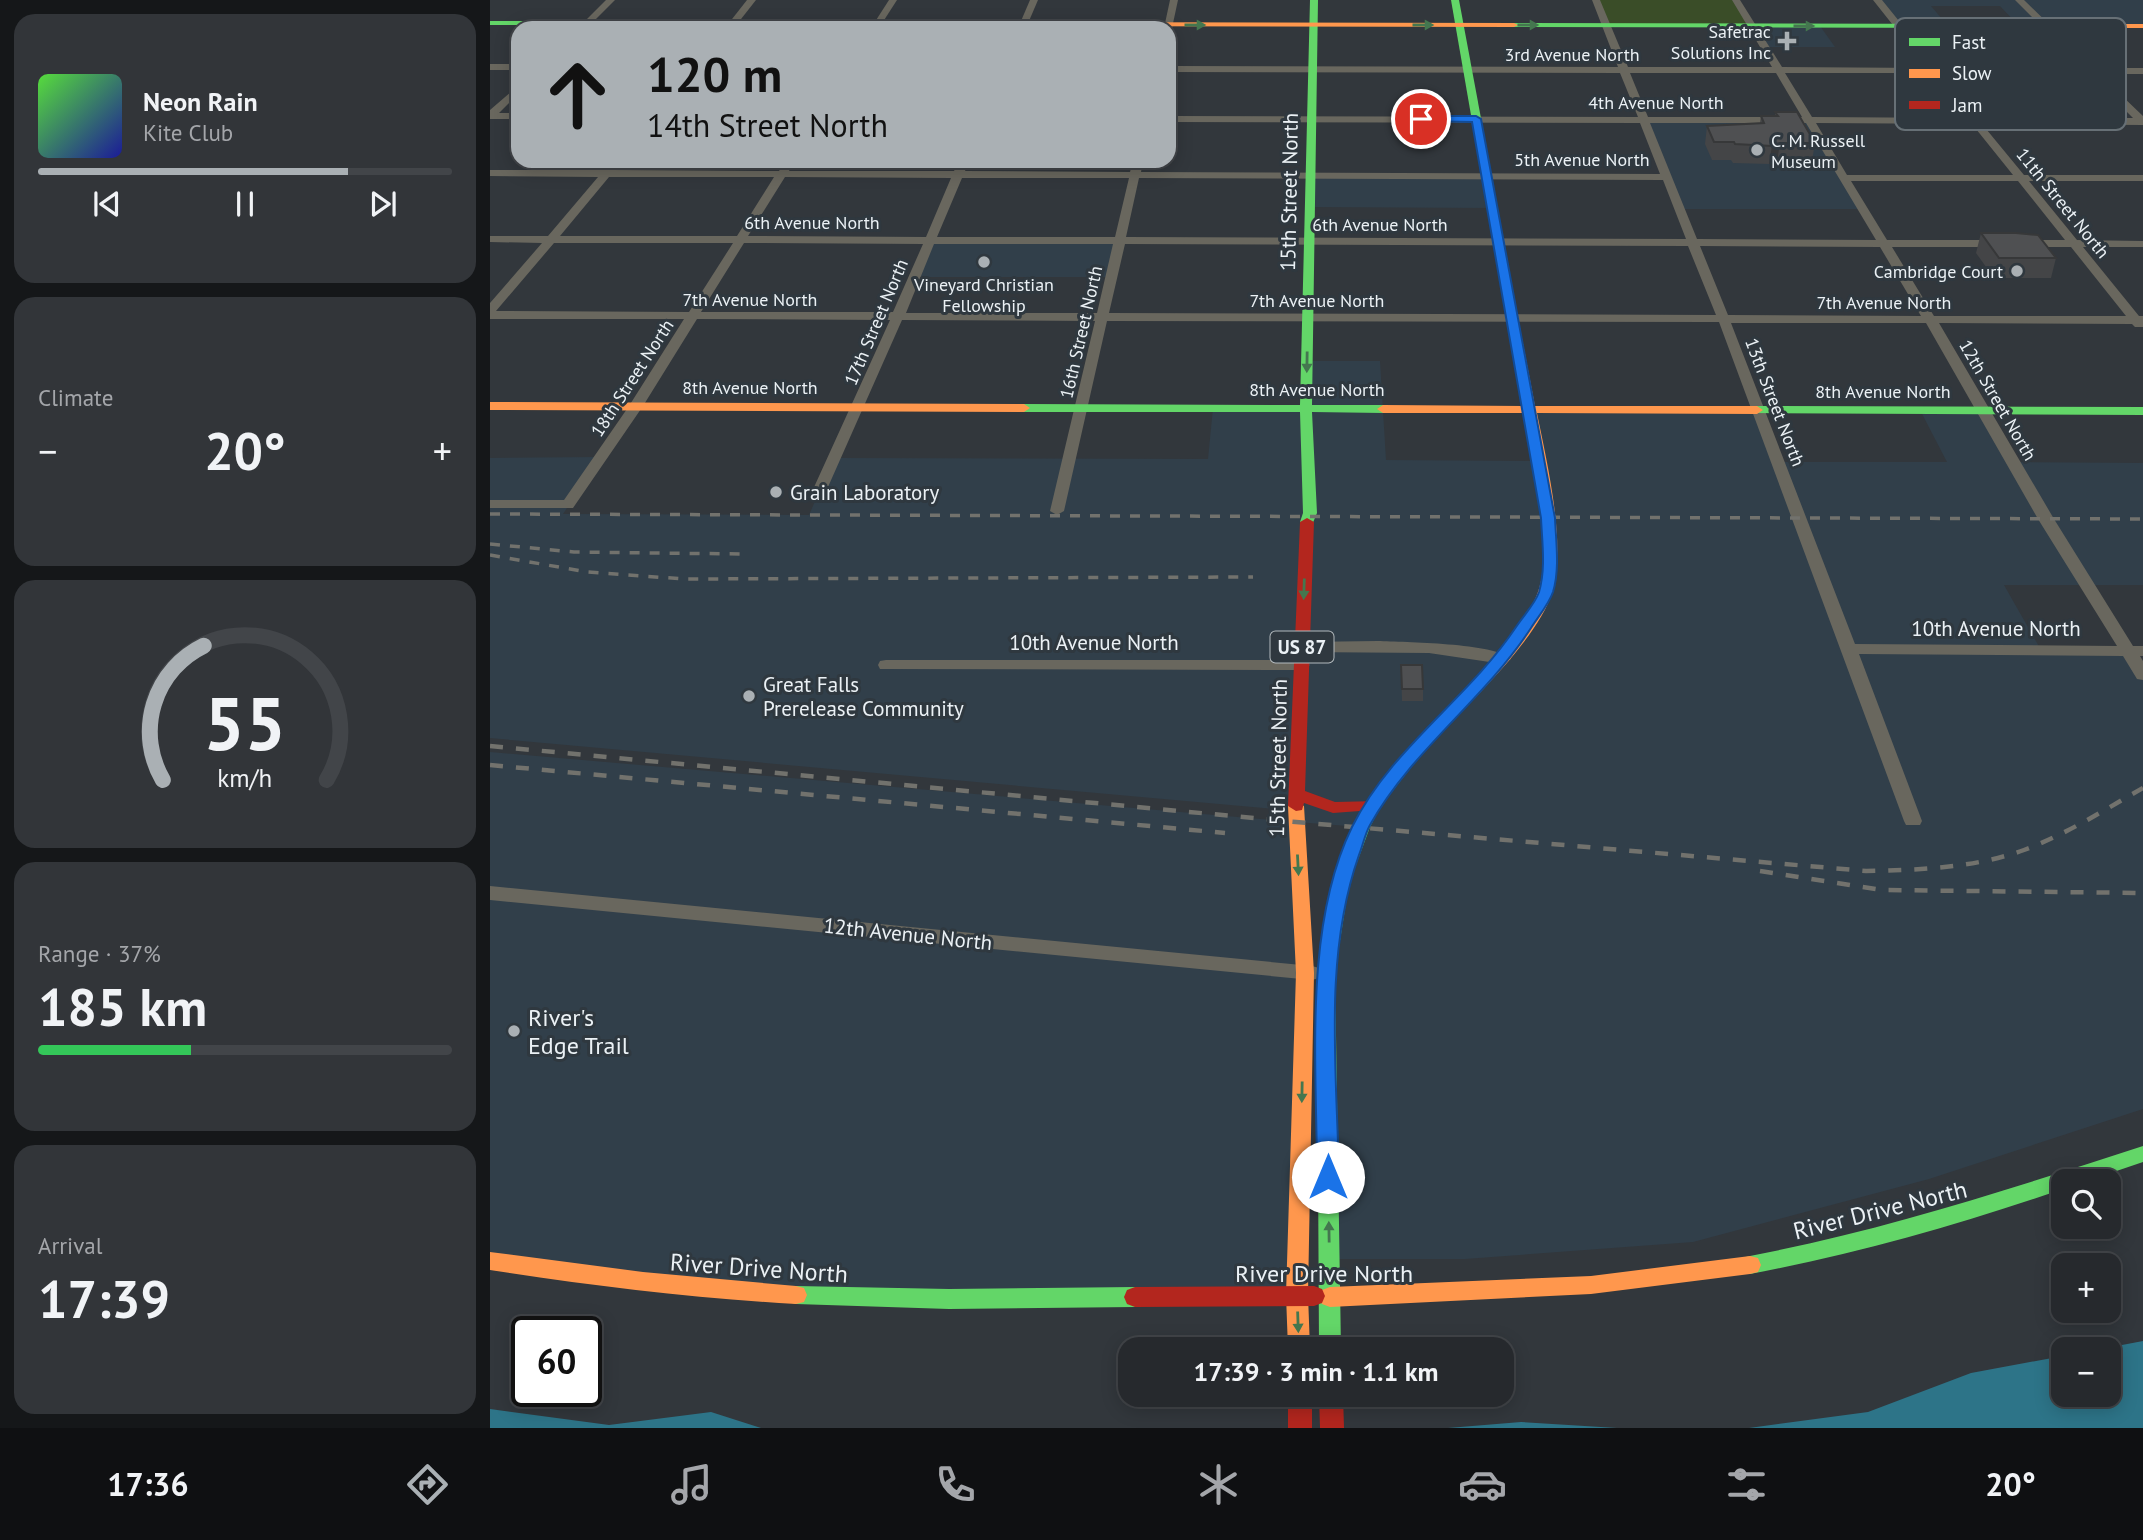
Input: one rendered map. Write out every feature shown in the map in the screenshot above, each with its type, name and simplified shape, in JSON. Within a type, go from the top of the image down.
[{"type":"main road","name":"15th Street North","points":[[1299,1337],[1297,1295],[1305,973],[1295,793],[1307,516],[1310,513],[1306,408],[1314,0]]},
{"type":"main road","points":[[1330,1337],[1326,972],[1340,884],[1361,827],[1373,805],[1423,741],[1503,659],[1545,594],[1550,569],[1548,518],[1530,410],[1455,0]]},
{"type":"main road","points":[[490,23],[511,24]]},
{"type":"main road","points":[[1176,26],[1895,26]]},
{"type":"main road","name":"8th Avenue North","points":[[490,406],[2143,411]]},
{"type":"main road","points":[[1295,793],[1326,808],[1347,810],[1373,805]]},
{"type":"main road","name":"River Drive North","points":[[490,1261],[586,1276],[709,1290],[811,1296],[948,1299],[1465,1294],[1598,1285],[1720,1269],[1848,1245],[1999,1202],[2143,1154]]},
{"type":"main road","points":[[1300,1407],[1300,1428]]},
{"type":"main road","points":[[1331,1407],[1332,1428]]},
{"type":"street","points":[[590,21],[611,0]]},
{"type":"street","points":[[734,21],[751,0]]},
{"type":"street","points":[[880,21],[892,0]]},
{"type":"street","points":[[1025,21],[1034,0]]},
{"type":"street","points":[[1169,21],[1174,0]]},
{"type":"street","name":"13th Street North","points":[[1596,0],[1759,410],[1913,821]]},
{"type":"street","name":"12th Street North","points":[[1736,0],[1984,410],[2046,519],[2135,651],[2143,675]]},
{"type":"street","name":"11th Street North","points":[[1877,0],[1895,22]]},
{"type":"street","points":[[2019,0],[2037,18]]},
{"type":"street","points":[[490,67],[511,67]]},
{"type":"street","name":"3rd Avenue North","points":[[1176,69],[1895,71]]},
{"type":"street","points":[[490,116],[511,96]]},
{"type":"street","points":[[2126,104],[2143,121]]},
{"type":"street","points":[[490,116],[511,117]]},
{"type":"street","name":"4th Avenue North","points":[[1176,119],[1895,121]]},
{"type":"street","name":"11th Street North","points":[[1982,130],[2141,323]]},
{"type":"street","points":[[490,313],[612,168]]},
{"type":"street","name":"18th Street North","points":[[490,504],[568,505],[636,406],[785,168]]},
{"type":"street","name":"17th Street North","points":[[817,496],[859,407],[961,168]]},
{"type":"street","name":"16th Street North","points":[[1057,511],[1136,168]]},
{"type":"street","name":"5th Avenue North","points":[[490,173],[1666,177]]},
{"type":"street","points":[[1845,178],[2143,178]]},
{"type":"street","name":"6th Avenue North","points":[[490,239],[2143,244]]},
{"type":"street","name":"7th Avenue North","points":[[490,313],[2141,323]]},
{"type":"street","points":[[1302,646],[1444,649],[1473,651],[1503,659]]},
{"type":"street","name":"10th Avenue North","points":[[1848,649],[2135,651]]},
{"type":"street","name":"10th Avenue North","points":[[886,665],[1301,665]]},
{"type":"street","name":"12th Avenue North","points":[[490,893],[1305,973],[1326,972]]},
{"type":"shaded area","points":[[1877,0],[2143,0],[2143,26],[2126,26],[2126,18],[2011,18],[2000,6],[1931,6],[1941,18],[1895,18],[1895,22]]},
{"type":"shaded area","points":[[1752,26],[1820,26],[1835,47],[1764,47]]},
{"type":"shaded area","points":[[1644,120],[1810,120],[1864,209],[1678,209]]},
{"type":"shaded area","points":[[1310,176],[1488,176],[1493,208],[1309,207]]},
{"type":"shaded area","points":[[931,239],[1120,240],[1111,277],[914,277]]},
{"type":"shaded area","points":[[1307,361],[1380,361],[1386,460],[1538,461],[1530,410],[1759,410],[1778,462],[1947,462],[1920,410],[1984,410],[2015,462],[2143,463],[2143,585],[2004,585],[2041,650],[2128,651],[2143,675],[2143,1109],[1929,1179],[1693,1242],[1465,1259],[1329,1259],[1326,972],[1360,827],[1297,822],[1297,1295],[949,1299],[490,1261],[490,752],[1296,822],[1296,811],[490,738],[490,458],[601,457],[563,514],[809,515],[834,458],[1208,459],[1213,408],[1306,408]]},
{"type":"green space","points":[[1596,0],[1737,0],[1752,26],[1605,25]]},
{"type":"water","points":[[2143,1341],[2143,1428],[1749,1428],[1868,1412],[1971,1373],[2051,1358],[2051,1407],[2121,1407],[2121,1345]]},
{"type":"water","points":[[490,1409],[609,1425],[711,1412],[761,1428],[490,1428]]},
{"type":"water","points":[[1521,1422],[1617,1428],[1448,1428]]},
{"type":"building","points":[[1775,112],[1797,112],[1815,143],[1780,143],[1772,146],[1714,142],[1707,126],[1764,123],[1761,116],[1778,116]]},
{"type":"building","points":[[1981,233],[2038,235],[2056,258],[1999,258]]},
{"type":"building","points":[[1401,665],[1422,665],[1423,689],[1402,689]]},
{"type":"railway","points":[[490,514],[2143,519]]},
{"type":"railway","points":[[490,544],[574,552],[742,554]]},
{"type":"railway","points":[[490,555],[587,572],[684,579],[1253,577]]},
{"type":"railway","points":[[490,746],[1296,822],[1866,871],[1946,867],[2005,856],[2055,837],[2143,788]]},
{"type":"railway","points":[[490,765],[1225,833]]},
{"type":"railway","points":[[1760,871],[1882,890],[2143,893]]},
{"type":"traffic: fast","points":[[1307,522],[1310,513],[1306,408],[1314,0]]},
{"type":"traffic: fast","points":[[1455,0],[1514,328]]},
{"type":"traffic: fast","points":[[490,23],[511,23]]},
{"type":"traffic: fast","points":[[1514,25],[1895,26]]},
{"type":"traffic: fast","points":[[1024,408],[1383,409]]},
{"type":"traffic: fast","points":[[1757,410],[2143,411]]},
{"type":"traffic: fast","points":[[1330,1337],[1326,972],[1340,884],[1361,827],[1373,805],[1422,743]]},
{"type":"traffic: fast","points":[[1750,1265],[1899,1231],[2143,1154]]},
{"type":"traffic: fast","points":[[796,1295],[949,1299],[1135,1297]]},
{"type":"traffic: slow","points":[[1176,24],[1514,25]]},
{"type":"traffic: slow","points":[[2126,26],[2143,26]]},
{"type":"traffic: slow","points":[[1422,743],[1504,656],[1544,596],[1549,575],[1546,507],[1514,328]]},
{"type":"traffic: slow","points":[[490,406],[1024,408]]},
{"type":"traffic: slow","points":[[1383,409],[1757,410]]},
{"type":"traffic: slow","points":[[1296,806],[1305,973],[1297,1295],[1299,1337]]},
{"type":"traffic: slow","points":[[490,1261],[643,1282],[796,1295]]},
{"type":"traffic: slow","points":[[1330,1297],[1591,1285],[1750,1265]]},
{"type":"traffic: jam","points":[[1296,806],[1307,522]]},
{"type":"traffic: jam","points":[[1295,793],[1333,808],[1373,805]]},
{"type":"traffic: jam","points":[[1135,1297],[1314,1296]]},
{"type":"traffic: jam","points":[[1300,1407],[1300,1428]]},
{"type":"traffic: jam","points":[[1331,1407],[1332,1428]]},
{"type":"place","name":"Safetrac Solutions Inc","points":[[1787,41]]},
{"type":"place","name":"C. M. Russell Museum","points":[[1757,150]]},
{"type":"place","name":"Vineyard Christian Fellowship","points":[[984,262]]},
{"type":"place","name":"Cambridge Court","points":[[2017,271]]},
{"type":"place","name":"Grain Laboratory","points":[[776,492]]},
{"type":"place","name":"Great Falls Prerelease Community","points":[[749,696]]},
{"type":"place","name":"River's Edge Trail","points":[[514,1031]]},
{"type":"route","points":[[1328,1177],[1326,972],[1340,884],[1361,827],[1373,805],[1423,741],[1503,659],[1545,594],[1550,569],[1548,518],[1522,362],[1476,119],[1421,119]]}]
